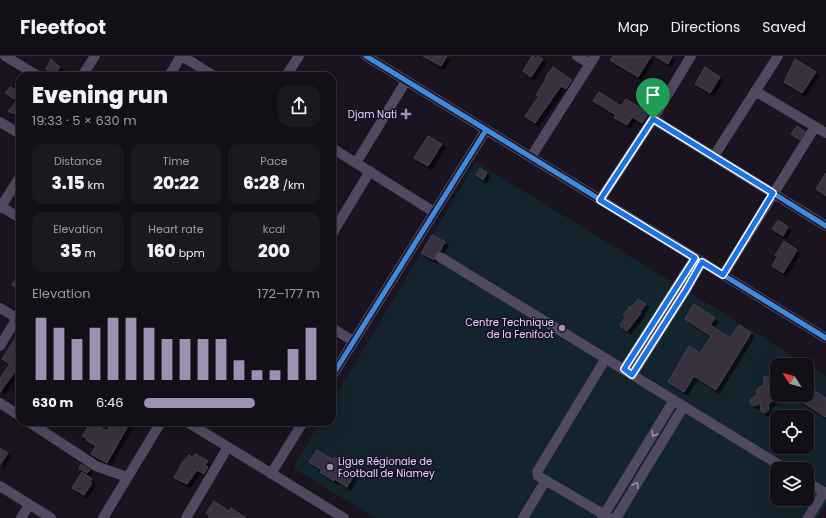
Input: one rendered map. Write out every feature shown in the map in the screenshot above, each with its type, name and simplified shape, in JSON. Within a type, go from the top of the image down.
[{"type":"street","points":[[85,72],[95,56]]},
{"type":"street","points":[[172,72],[182,56],[208,72]]},
{"type":"street","points":[[289,72],[299,56]]},
{"type":"street","points":[[366,56],[382,60],[406,81],[826,338]]},
{"type":"street","points":[[531,158],[593,60],[577,56]]},
{"type":"street","points":[[600,200],[653,119],[691,56]]},
{"type":"street","points":[[714,156],[778,56]]},
{"type":"street","points":[[8,57],[32,72]]},
{"type":"street","points":[[356,163],[406,81]]},
{"type":"street","points":[[755,91],[826,133]]},
{"type":"street","points":[[653,119],[826,226]]},
{"type":"street","points":[[0,122],[16,132]]},
{"type":"street","points":[[723,275],[815,127]]},
{"type":"street","points":[[336,369],[486,130]]},
{"type":"street","points":[[336,150],[434,212]]},
{"type":"street","points":[[336,227],[370,171]]},
{"type":"street","points":[[16,183],[0,207],[16,216]]},
{"type":"street","points":[[440,257],[775,462]]},
{"type":"street","points":[[628,372],[686,290],[698,260]]},
{"type":"street","points":[[0,308],[16,318]]},
{"type":"street","points":[[0,346],[16,322]]},
{"type":"street","points":[[336,330],[353,341]]},
{"type":"street","points":[[606,358],[537,472],[538,476],[606,517],[674,400]]},
{"type":"street","points":[[0,403],[16,413]]},
{"type":"street","points":[[616,518],[684,406]]},
{"type":"street","points":[[34,426],[96,466],[127,477]]},
{"type":"street","points":[[103,518],[159,426]]},
{"type":"street","points":[[194,426],[344,518]]},
{"type":"street","points":[[271,474],[301,426]]},
{"type":"street","points":[[187,517],[228,447]]},
{"type":"street","points":[[523,518],[546,480]]},
{"type":"street","points":[[0,486],[51,518]]},
{"type":"street","points":[[808,518],[825,493],[814,486]]},
{"type":"street","points":[[21,518],[29,505]]},
{"type":"shaded area","name":"Centre Technique de la Fenifoot","points":[[476,162],[797,358],[770,358],[770,402],[814,402],[814,369],[826,376],[826,505],[818,518],[375,518],[293,468],[318,426],[336,426],[336,395]]},
{"type":"building","points":[[423,56],[447,56],[441,66]]},
{"type":"building","points":[[532,56],[536,58],[538,56],[543,59],[531,77],[523,71]]},
{"type":"building","points":[[613,56],[651,56],[638,77],[610,60]]},
{"type":"building","points":[[655,56],[672,56],[668,64]]},
{"type":"building","points":[[51,59],[60,67],[56,72],[46,69]]},
{"type":"building","points":[[795,59],[816,72],[802,93],[784,82]]},
{"type":"building","points":[[553,67],[572,80],[566,89],[561,86],[535,123],[525,116],[539,96],[536,95],[547,77],[546,76]]},
{"type":"building","points":[[705,67],[720,77],[710,93],[695,84]]},
{"type":"building","points":[[10,87],[16,90],[16,97],[14,99],[5,93]]},
{"type":"building","points":[[599,92],[621,106],[626,99],[649,113],[642,123],[632,117],[627,125],[614,118],[616,115],[593,101]]},
{"type":"building","points":[[16,102],[16,114],[8,111]]},
{"type":"building","points":[[797,126],[805,132],[800,140],[791,134]]},
{"type":"building","points":[[428,136],[442,144],[428,166],[414,158]]},
{"type":"building","points":[[480,168],[487,173],[483,180],[476,175]]},
{"type":"building","points":[[826,173],[826,196],[816,189]]},
{"type":"building","points":[[778,220],[788,227],[783,236],[772,229]]},
{"type":"building","points":[[432,235],[445,242],[440,251],[435,253],[434,260],[421,253]]},
{"type":"building","points":[[784,241],[797,250],[783,273],[772,266],[777,257],[775,255]]},
{"type":"building","points":[[16,279],[16,288],[12,285]]},
{"type":"building","points":[[638,299],[646,304],[627,331],[620,326],[625,317],[623,316],[630,306],[632,307]]},
{"type":"building","points":[[694,304],[715,318],[710,325],[730,338],[739,325],[751,333],[716,390],[694,376],[684,392],[668,382],[689,346],[700,353],[711,336],[685,319]]},
{"type":"building","points":[[16,337],[16,370],[0,392],[0,378],[10,364],[2,359]]},
{"type":"building","points":[[764,376],[770,379],[771,402],[768,404],[769,410],[765,413],[761,411],[760,403],[754,406],[750,403],[751,399],[757,395],[757,389],[764,385]]},
{"type":"building","points":[[814,390],[826,398],[826,417],[802,402],[814,402]]},
{"type":"building","points":[[88,426],[98,426],[107,431],[110,426],[128,426],[107,463],[91,454],[96,446],[86,440],[87,438],[82,436]]},
{"type":"building","points":[[0,448],[8,453],[0,465]]},
{"type":"building","name":"Ligue Régionale de Football de Niamey","points":[[317,450],[333,460],[334,457],[340,461],[338,464],[355,474],[347,487],[320,472],[322,470],[309,462]]},
{"type":"building","points":[[195,454],[208,461],[205,465],[208,467],[204,474],[197,470],[187,484],[174,478],[182,463],[189,455],[192,457]]},
{"type":"building","points":[[81,464],[90,470],[87,473],[79,468]]},
{"type":"building","points":[[82,472],[92,479],[90,482],[92,483],[84,495],[72,488]]},
{"type":"building","points":[[214,501],[229,511],[231,508],[246,518],[208,518],[210,516],[206,513]]},
{"type":"cycle path","points":[[366,56],[826,338]]},
{"type":"cycle path","points":[[653,119],[826,226]]},
{"type":"cycle path","points":[[336,370],[486,130]]},
{"type":"place","name":"Djam Nati","points":[[406,114]]},
{"type":"place","name":"Centre Technique de la Fenifoot","points":[[562,328]]},
{"type":"place","name":"Ligue Régionale de Football de Niamey","points":[[330,467]]},
{"type":"route","points":[[653,119],[773,193],[723,275],[702,262],[632,375],[624,369],[695,258],[600,200],[653,119]]}]
